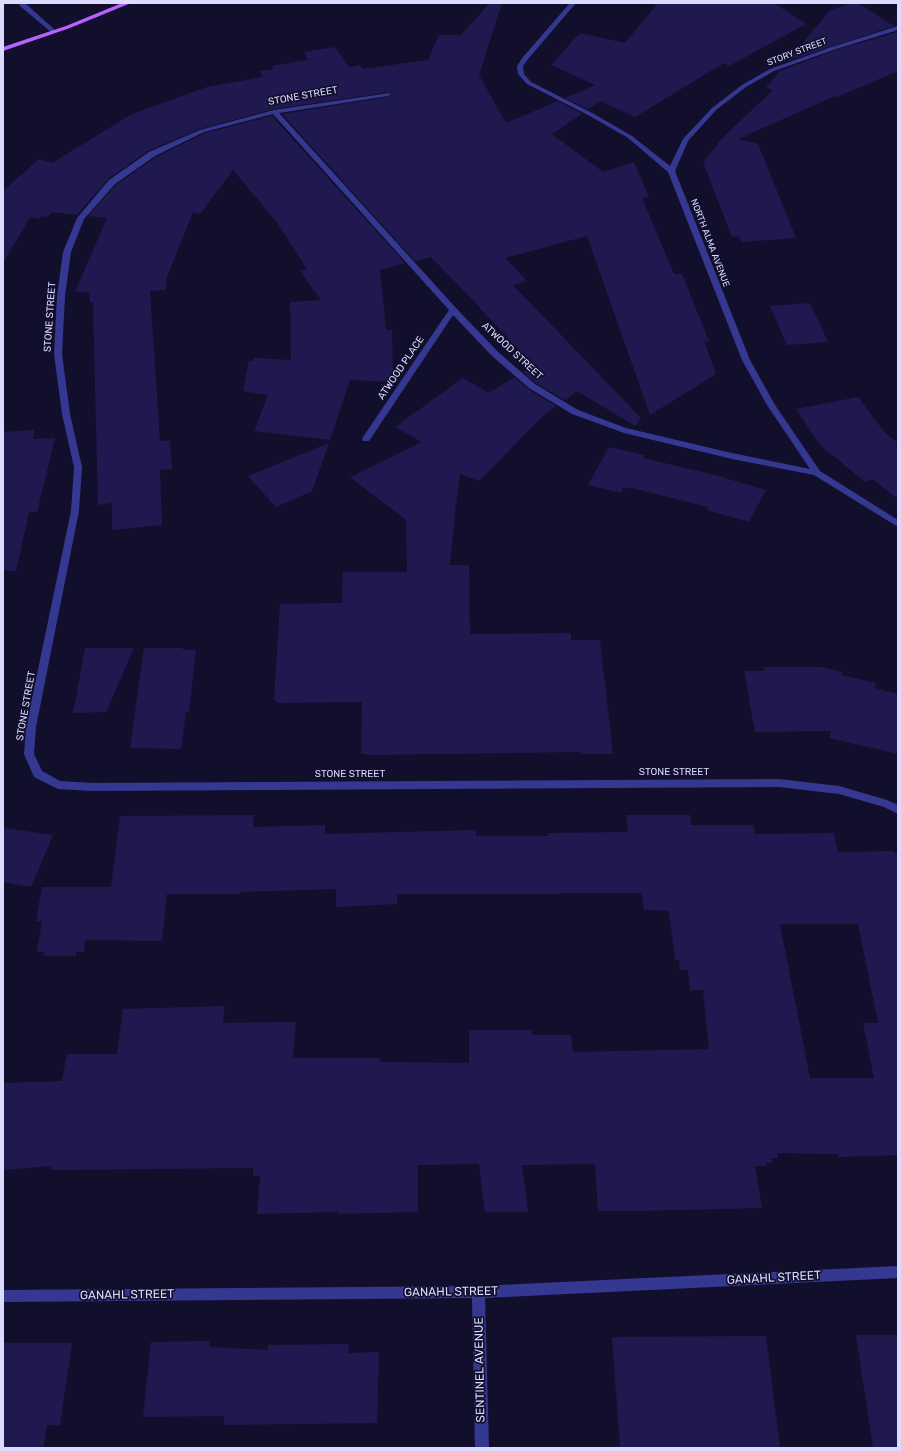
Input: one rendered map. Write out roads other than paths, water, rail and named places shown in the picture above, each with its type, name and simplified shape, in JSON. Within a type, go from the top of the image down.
[{"type":"main road","points":[[3,49],[54,32],[128,3]]},
{"type":"street","points":[[22,3],[22,5],[54,32]]},
{"type":"street","name":"NORTH ALMA AVENUE","points":[[573,3],[525,58],[520,66],[521,74],[529,83],[592,115],[630,137],[671,171],[746,360],[772,405],[817,473],[898,524]]},
{"type":"street","name":"STORY STREET","points":[[671,171],[685,140],[714,109],[744,86],[772,70],[831,49],[898,28]]},
{"type":"street","name":"STONE STREET","points":[[388,94],[274,112],[202,131],[152,154],[112,182],[81,218],[67,252],[61,296],[58,354],[66,414],[78,467],[75,511],[31,727],[29,754],[38,774],[58,785],[92,787],[779,783],[839,790],[887,804],[898,810]]},
{"type":"street","name":"ATWOOD STREET","points":[[274,112],[453,310],[495,354],[532,386],[575,412],[624,430],[732,456],[817,473]]},
{"type":"street","name":"ATWOOD PLACE","points":[[366,439],[453,310]]},
{"type":"street","name":"GANAHL STREET","points":[[3,1296],[478,1292],[898,1272]]},
{"type":"street","name":"SENTINEL AVENUE","points":[[478,1292],[482,1448]]}]
